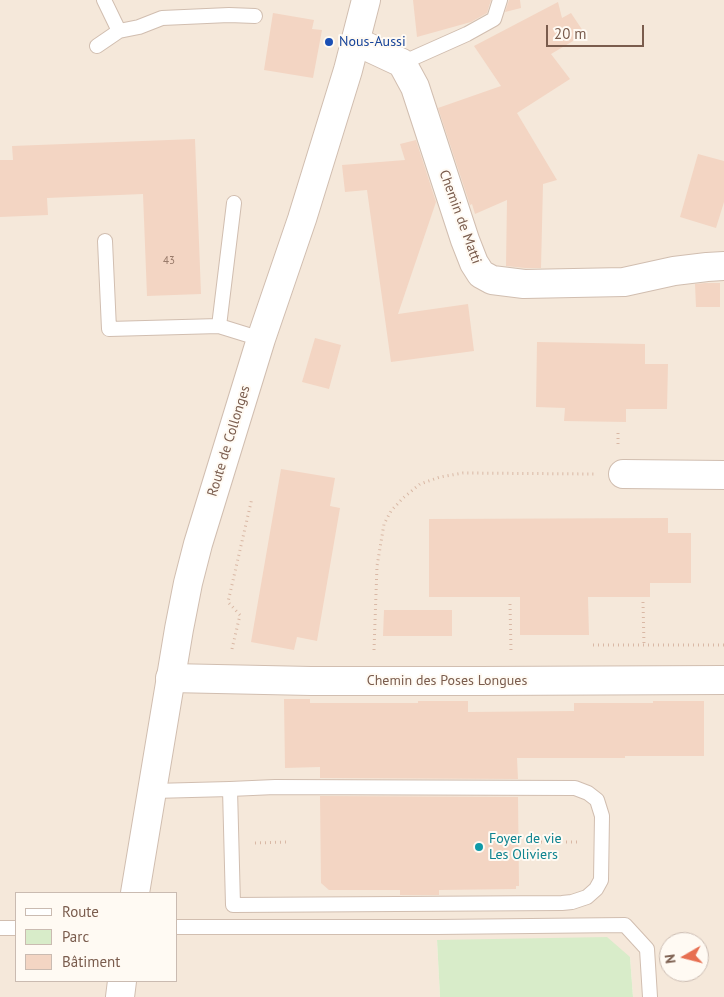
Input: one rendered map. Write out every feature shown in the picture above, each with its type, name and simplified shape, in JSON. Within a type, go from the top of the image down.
[{"type":"street","name":"Route de Collonges","points":[[135,892],[170,678],[188,582],[261,339],[302,219],[348,70],[366,0]]},
{"type":"street","points":[[355,41],[402,63]]},
{"type":"street","name":"Chemin de Matti","points":[[402,63],[415,87],[465,240],[474,263],[481,274],[492,280],[524,284],[624,282],[674,271],[708,266],[724,266]]},
{"type":"street","points":[[623,474],[724,475]]},
{"type":"street","name":"Chemin des Poses Longues","points":[[170,678],[373,681],[724,680]]},
{"type":"street","points":[[120,997],[122,982]]},
{"type":"lane","points":[[104,0],[119,31]]},
{"type":"lane","points":[[402,63],[467,34],[494,19],[500,0]]},
{"type":"lane","points":[[97,46],[119,31],[139,27],[162,18],[229,15],[255,16]]},
{"type":"lane","points":[[219,326],[234,203]]},
{"type":"lane","points":[[105,241],[109,330],[219,326],[261,339]]},
{"type":"lane","points":[[153,791],[230,788],[275,787],[575,788],[588,792],[597,800],[602,816],[601,880],[596,889],[586,897],[562,903],[233,905],[230,788]]},
{"type":"lane","points":[[178,927],[625,925],[647,949],[650,997]]},
{"type":"lane","points":[[0,928],[15,928]]},
{"type":"path","points":[[373,681],[377,566],[384,524],[391,511],[403,498],[420,484],[440,477],[463,473],[623,474]]},
{"type":"path","points":[[226,679],[240,615],[228,602],[252,498]]},
{"type":"path","points":[[643,602],[645,681]]},
{"type":"path","points":[[510,604],[512,681]]},
{"type":"path","points":[[593,645],[724,645]]},
{"type":"path","points":[[232,844],[287,842]]},
{"type":"path","points":[[526,842],[602,842]]},
{"type":"shaded area","points":[[0,0],[724,0],[724,997],[633,997],[630,957],[437,940],[440,997],[0,997]]},
{"type":"green space","points":[[607,937],[630,957],[633,997],[440,997],[437,940]]},
{"type":"building","points":[[413,0],[491,0],[487,13],[471,22],[417,37]]},
{"type":"building","points":[[509,0],[520,0],[521,8],[505,12]]},
{"type":"building","points":[[558,2],[562,18],[571,13],[585,34],[551,54],[570,79],[517,113],[557,180],[543,184],[541,268],[506,266],[507,200],[475,214],[472,204],[470,205],[438,108],[501,86],[474,46]]},
{"type":"building","points":[[273,13],[314,20],[312,29],[322,30],[313,78],[264,70]]},
{"type":"building","points":[[195,139],[201,294],[147,296],[143,194],[47,198],[48,215],[0,217],[0,160],[13,160],[12,146]]},
{"type":"building","points":[[416,140],[436,202],[398,314],[468,304],[474,351],[391,362],[367,190],[345,192],[342,165],[405,160],[400,144]]},
{"type":"building","points":[[698,154],[724,161],[724,202],[716,228],[680,217]]},
{"type":"building","points":[[720,283],[720,307],[696,307],[695,284]]},
{"type":"building","points":[[315,338],[341,345],[329,389],[302,382]]},
{"type":"building","points":[[537,342],[645,344],[645,364],[668,364],[667,409],[626,409],[626,422],[564,421],[565,408],[536,407]]},
{"type":"building","points":[[281,469],[335,478],[330,506],[340,508],[317,641],[297,637],[294,650],[251,642]]},
{"type":"building","points":[[668,518],[668,533],[691,533],[691,583],[650,583],[650,597],[588,597],[589,635],[520,635],[520,597],[429,597],[429,519]]},
{"type":"building","points":[[384,610],[452,610],[452,636],[383,636]]},
{"type":"building","points":[[284,699],[310,699],[310,703],[468,701],[468,712],[574,711],[574,703],[704,701],[704,756],[517,758],[518,779],[320,778],[320,767],[285,768]]},
{"type":"building","name":"Foyer de vie Les Oliviers","points":[[320,796],[518,797],[519,886],[516,886],[516,889],[439,890],[439,895],[400,895],[400,890],[329,890],[321,883]]},
{"type":"place","name":"Nous-Aussi","points":[[329,42]]},
{"type":"place","name":"Foyer de vie Les Oliviers","points":[[479,847]]}]
